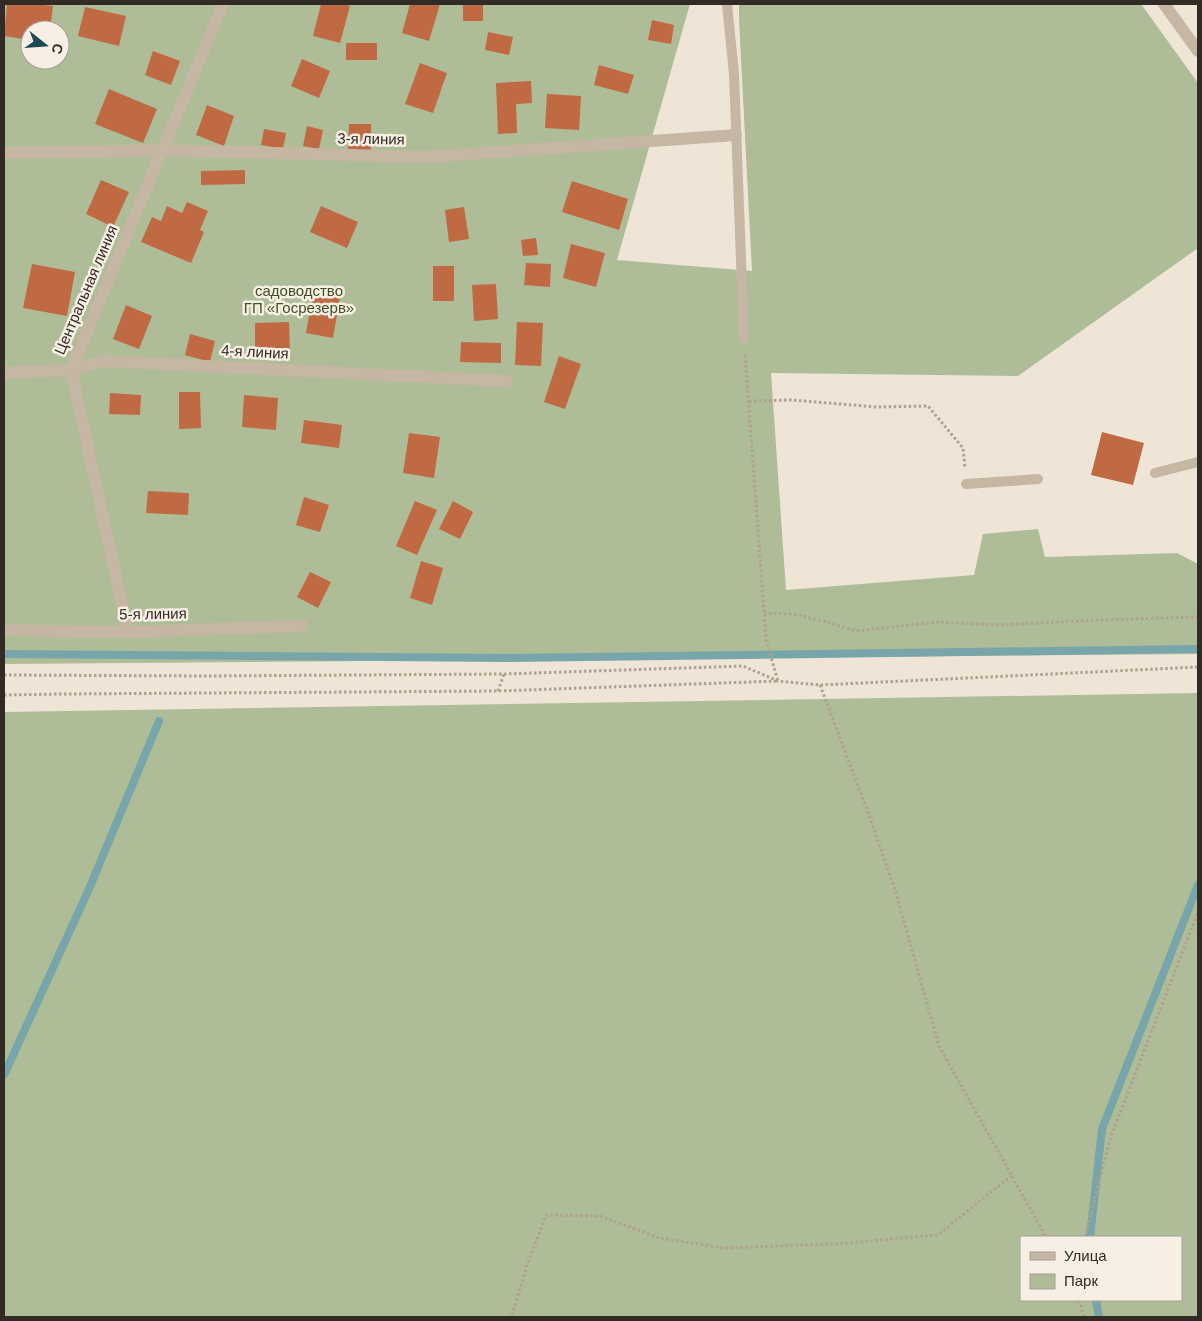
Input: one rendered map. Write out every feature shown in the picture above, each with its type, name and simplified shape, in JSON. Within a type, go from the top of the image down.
[{"type":"street","name":"Центральная линия","points":[[128,632],[71,370],[223,4]]},
{"type":"street","points":[[1164,4],[1198,51]]},
{"type":"street","name":"3-я линия","points":[[4,153],[162,150],[426,157],[736,135]]},
{"type":"street","name":"4-я линия","points":[[4,373],[71,370],[105,361],[506,381]]},
{"type":"street","name":"5-я линия","points":[[4,630],[128,632],[302,626]]},
{"type":"lane","points":[[727,4],[734,74],[744,339]]},
{"type":"lane","points":[[1155,473],[1198,462]]},
{"type":"lane","points":[[966,484],[1038,479]]},
{"type":"path","points":[[744,339],[766,640],[778,681]]},
{"type":"path","points":[[748,400],[791,400],[878,407],[928,406],[964,448],[966,484]]},
{"type":"path","points":[[764,613],[794,614],[856,631],[937,622],[1000,625],[1198,617]]},
{"type":"path","points":[[4,674],[217,676],[504,674],[743,666],[778,681]]},
{"type":"path","points":[[4,696],[498,691],[778,681],[820,685],[1198,667]]},
{"type":"path","points":[[498,691],[504,674]]},
{"type":"path","points":[[820,685],[870,815],[896,894],[939,1046],[1045,1236]]},
{"type":"path","points":[[1085,1236],[1110,1138],[1198,912]]},
{"type":"path","points":[[508,1317],[512,1316],[527,1264],[546,1215],[600,1216],[659,1238],[724,1248],[835,1244],[938,1236],[1011,1176]]},
{"type":"path","points":[[1079,1301],[1084,1317]]},
{"type":"green space","name":"садоводство ГП «Госрезерв»","points":[[4,4],[690,4],[617,260],[752,271],[739,4],[1141,4],[1198,83],[1198,248],[1018,376],[771,373],[786,590],[974,575],[983,534],[1038,529],[1045,557],[1177,553],[1198,564],[1198,654],[4,664]]},
{"type":"green space","points":[[1198,693],[1198,1317],[4,1317],[4,712]]},
{"type":"building","points":[[7,4],[53,6],[51,20],[20,20],[20,38],[4,36]]},
{"type":"building","points":[[321,4],[350,6],[340,43],[313,36]]},
{"type":"building","points":[[410,4],[440,4],[429,41],[402,33]]},
{"type":"building","points":[[463,4],[483,4],[483,21],[463,21]]},
{"type":"building","points":[[85,7],[126,16],[119,46],[78,36]]},
{"type":"building","points":[[652,20],[674,25],[671,44],[648,40]]},
{"type":"building","points":[[488,32],[513,37],[509,55],[485,50]]},
{"type":"building","points":[[346,43],[377,43],[377,60],[346,60]]},
{"type":"building","points":[[153,51],[180,61],[171,85],[145,75]]},
{"type":"building","points":[[302,59],[330,71],[319,98],[291,86]]},
{"type":"building","points":[[420,63],[447,73],[433,113],[405,104]]},
{"type":"building","points":[[599,65],[634,75],[628,94],[594,85]]},
{"type":"building","points":[[531,81],[532,103],[516,104],[517,133],[498,134],[496,83]]},
{"type":"building","points":[[109,89],[157,109],[143,143],[95,124]]},
{"type":"building","points":[[547,94],[581,96],[579,130],[545,128]]},
{"type":"building","points":[[207,105],[234,116],[224,146],[196,135]]},
{"type":"building","points":[[349,124],[371,124],[371,150],[348,150]]},
{"type":"building","points":[[307,126],[323,130],[319,149],[303,146]]},
{"type":"building","points":[[264,129],[286,133],[283,149],[261,145]]},
{"type":"building","points":[[245,170],[245,184],[201,185],[201,171]]},
{"type":"building","points":[[101,180],[129,192],[113,227],[86,214]]},
{"type":"building","points":[[572,181],[628,199],[619,230],[562,212]]},
{"type":"building","points":[[187,202],[208,211],[200,230],[204,232],[191,263],[141,242],[152,217],[161,221],[167,206],[182,213]]},
{"type":"building","points":[[321,206],[358,222],[347,248],[310,232]]},
{"type":"building","points":[[464,207],[469,239],[449,242],[445,210]]},
{"type":"building","points":[[536,238],[538,255],[523,256],[521,240]]},
{"type":"building","points":[[571,244],[605,253],[596,287],[563,278]]},
{"type":"building","points":[[526,263],[551,264],[550,287],[524,285]]},
{"type":"building","points":[[32,264],[75,272],[67,316],[23,308]]},
{"type":"building","points":[[433,266],[454,266],[454,301],[433,301]]},
{"type":"building","points":[[496,284],[498,319],[474,321],[472,285]]},
{"type":"building","points":[[313,292],[340,297],[333,338],[306,333]]},
{"type":"building","points":[[126,305],[152,316],[139,349],[113,339]]},
{"type":"building","points":[[289,322],[290,352],[255,352],[255,323]]},
{"type":"building","points":[[517,322],[543,323],[541,366],[515,365]]},
{"type":"building","points":[[190,334],[215,341],[210,362],[185,355]]},
{"type":"building","points":[[461,342],[501,343],[501,363],[460,362]]},
{"type":"building","points":[[559,356],[581,364],[565,409],[544,402]]},
{"type":"building","points":[[179,392],[200,392],[201,428],[179,429]]},
{"type":"building","points":[[110,393],[141,395],[140,415],[109,414]]},
{"type":"building","points":[[244,395],[278,398],[276,430],[242,427]]},
{"type":"building","points":[[304,420],[342,425],[339,448],[301,443]]},
{"type":"building","points":[[1102,432],[1144,443],[1133,485],[1091,475]]},
{"type":"building","points":[[409,433],[440,437],[434,478],[403,473]]},
{"type":"building","points":[[148,491],[189,493],[188,515],[146,513]]},
{"type":"building","points":[[304,497],[329,505],[320,532],[296,525]]},
{"type":"building","points":[[415,501],[437,510],[417,555],[396,546]]},
{"type":"building","points":[[453,501],[473,512],[460,539],[439,529]]},
{"type":"building","points":[[421,561],[443,568],[432,605],[410,598]]},
{"type":"building","points":[[310,572],[331,582],[318,608],[297,597]]},
{"type":"waterway","points":[[4,654],[509,658],[1198,649]]},
{"type":"waterway","points":[[4,1075],[89,889],[159,721]]},
{"type":"waterway","points":[[1090,1236],[1102,1129],[1198,885]]},
{"type":"waterway","points":[[1096,1301],[1099,1317]]}]
